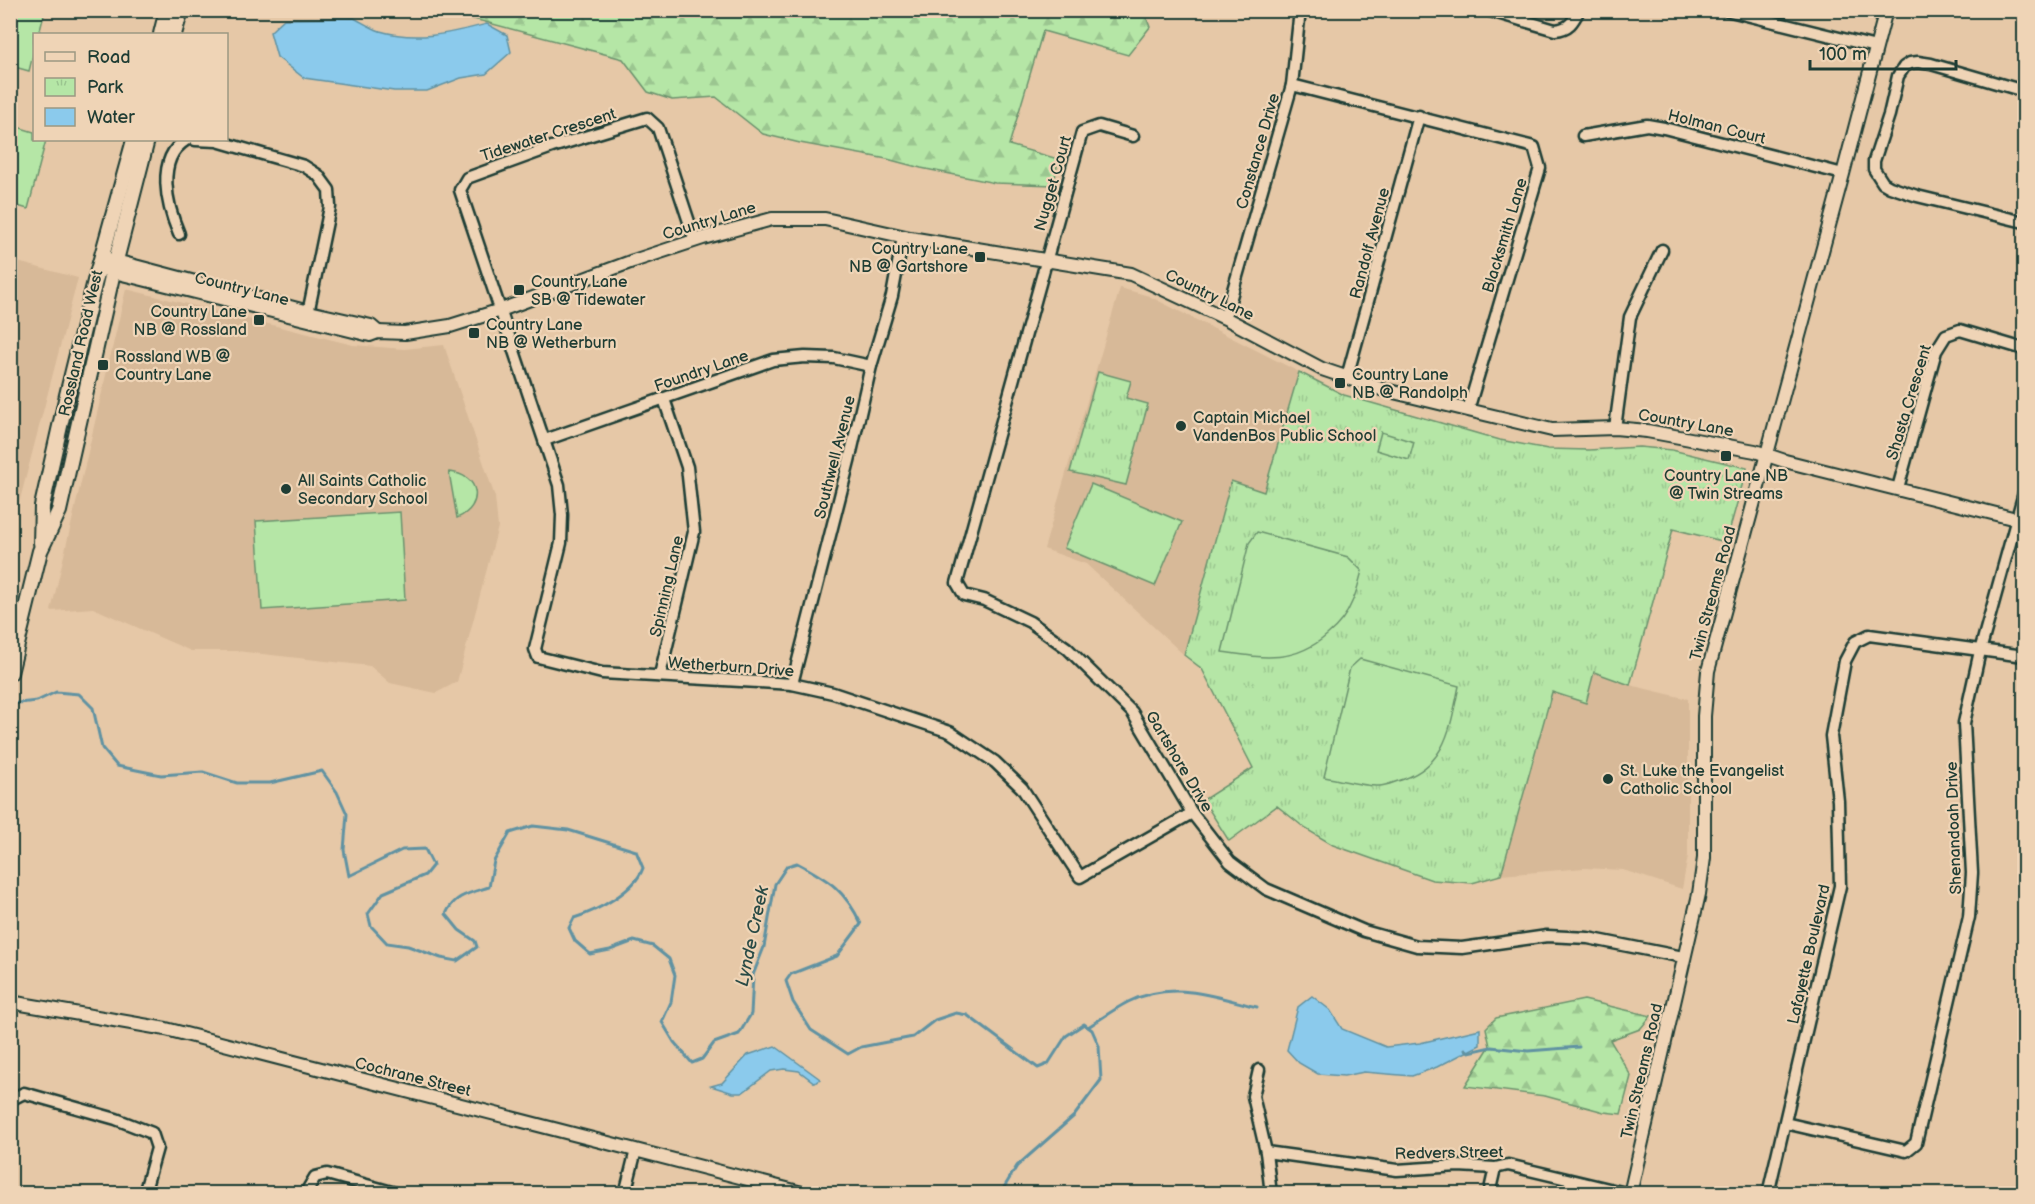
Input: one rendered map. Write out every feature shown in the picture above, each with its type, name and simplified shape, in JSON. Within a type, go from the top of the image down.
[{"type":"main road","points":[[161,33],[167,10]]},
{"type":"main road","points":[[174,33],[181,10]]},
{"type":"main road","name":"Rossland Road West","points":[[107,265],[134,141]]},
{"type":"main road","name":"Rossland Road West","points":[[10,673],[40,551],[42,507],[107,265],[147,141]]},
{"type":"street","points":[[1292,85],[1300,10]]},
{"type":"street","points":[[1488,10],[1556,30],[1573,23],[1579,10]]},
{"type":"street","points":[[1726,10],[1876,47]]},
{"type":"street","name":"Twin Streams Road","points":[[1630,1194],[1699,894],[1704,858],[1704,716],[1708,671],[1886,10]]},
{"type":"street","points":[[2025,91],[1930,64],[1910,63],[1898,76],[1874,161],[1874,169],[1883,183],[1890,187],[1917,196],[2025,222]]},
{"type":"street","name":"Constance Drive","points":[[1224,318],[1292,85],[1419,116]]},
{"type":"street","name":"Randolf Avenue","points":[[1347,377],[1419,116]]},
{"type":"street","name":"Blacksmith Lane","points":[[1419,116],[1534,147],[1540,168],[1468,410]]},
{"type":"street","name":"Tidewater Crescent","points":[[501,310],[460,190],[467,178],[541,151],[647,118],[658,128],[695,240]]},
{"type":"street","name":"Holman Court","points":[[1583,136],[1647,125],[1843,174]]},
{"type":"street","name":"Nugget Court","points":[[1046,260],[1082,132],[1099,126],[1133,136]]},
{"type":"street","points":[[179,234],[169,210],[166,184],[176,146],[184,141]]},
{"type":"street","points":[[217,141],[304,166],[318,175],[329,190],[330,207],[308,316]]},
{"type":"street","name":"Country Lane","points":[[107,265],[308,316],[371,326],[378,332],[405,333],[450,326],[695,240],[772,219],[825,219],[903,237],[1131,274],[1224,318],[1322,369],[1381,388],[1468,410],[1552,430],[1616,428],[1647,431],[1755,451],[2021,520]]},
{"type":"street","name":"Southwell Avenue","points":[[792,684],[847,472],[871,366],[892,296],[903,237]]},
{"type":"street","points":[[1616,428],[1630,317],[1662,250]]},
{"type":"street","name":"Gartshore Drive","points":[[1046,260],[957,583],[964,595],[984,600],[1030,622],[1067,648],[1132,712],[1192,813],[1230,862],[1266,889],[1374,934],[1417,946],[1462,948],[1547,936],[1588,938],[1683,957]]},
{"type":"street","name":"Wetherburn Drive","points":[[501,310],[559,485],[561,543],[535,649],[538,657],[602,673],[792,684],[833,693],[950,732],[995,762],[1022,788],[1080,877],[1192,813]]},
{"type":"street","name":"Shasta Crescent","points":[[1898,489],[1936,351],[1946,335],[1960,330],[2025,349]]},
{"type":"street","name":"Foundry Lane","points":[[545,440],[773,360],[805,357],[834,358],[871,366]]},
{"type":"street","name":"Spinning Lane","points":[[660,675],[694,532],[687,467],[664,399]]},
{"type":"street","name":"Shenandoah Drive","points":[[1785,1123],[1906,1151],[1916,1143],[1969,917],[1972,873],[1964,723],[1980,651],[2021,520],[2025,494]]},
{"type":"street","name":"Lafayette Boulevard","points":[[1768,1194],[1840,886],[1838,801],[1831,736],[1845,661],[1855,642],[1869,635],[2025,656]]},
{"type":"street","name":"Cochrane Street","points":[[10,1002],[166,1029],[806,1194]]},
{"type":"street","points":[[1259,1070],[1253,1096],[1266,1152],[1271,1194]]},
{"type":"street","points":[[10,1100],[24,1093],[153,1132],[157,1148],[144,1194]]},
{"type":"street","points":[[624,1194],[636,1150]]},
{"type":"street","name":"Redvers Street","points":[[1266,1152],[1397,1170],[1458,1166],[1495,1168],[1508,1165],[1630,1194]]},
{"type":"street","points":[[1489,1194],[1495,1168]]},
{"type":"street","points":[[305,1194],[315,1177],[327,1174],[399,1194]]},
{"type":"shaded area","points":[[10,260],[78,278],[12,530],[10,530]]},
{"type":"shaded area","name":"Captain Michael VandenBos Public School","points":[[1120,288],[1149,296],[1299,372],[1264,492],[1231,482],[1184,655],[1086,564],[1044,549]]},
{"type":"shaded area","name":"All Saints Catholic Secondary School","points":[[126,289],[353,345],[404,349],[444,345],[495,497],[498,527],[457,682],[436,693],[390,683],[370,666],[237,651],[191,651],[93,608],[51,611]]},
{"type":"shaded area","name":"St. Luke the Evangelist Catholic School","points":[[1593,672],[1630,685],[1688,699],[1688,856],[1682,889],[1623,870],[1584,868],[1501,875],[1552,691]]},
{"type":"green space","points":[[1146,10],[1145,14],[1150,27],[1128,55],[1043,31],[1009,145],[1058,159],[1054,185],[995,183],[763,134],[716,97],[672,100],[648,92],[623,59],[444,11]]},
{"type":"green space","points":[[10,11],[45,11],[39,33],[33,33],[33,55],[29,71],[11,66]]},
{"type":"green space","points":[[11,125],[33,132],[33,141],[46,141],[28,209],[11,204]]},
{"type":"green space","points":[[1098,372],[1131,381],[1126,398],[1148,404],[1126,485],[1070,472]]},
{"type":"green space","points":[[1299,372],[1344,395],[1500,440],[1548,449],[1589,450],[1639,447],[1672,450],[1747,468],[1726,542],[1673,529],[1630,685],[1594,672],[1586,703],[1552,692],[1501,875],[1472,883],[1432,880],[1333,845],[1306,829],[1277,806],[1229,841],[1203,800],[1253,768],[1202,669],[1184,655],[1231,481],[1264,492]]},
{"type":"green space","points":[[1381,432],[1414,442],[1409,460],[1376,450]]},
{"type":"green space","points":[[449,472],[467,478],[473,484],[475,491],[472,506],[457,518]]},
{"type":"green space","points":[[1091,484],[1182,522],[1155,586],[1064,548]]},
{"type":"green space","points":[[400,512],[405,600],[262,610],[256,521]]},
{"type":"green space","points":[[1257,532],[1348,557],[1362,571],[1354,598],[1342,620],[1315,644],[1290,655],[1264,657],[1222,652],[1249,543]]},
{"type":"green space","points":[[1360,659],[1459,686],[1448,731],[1436,756],[1414,775],[1384,786],[1324,777],[1350,668]]},
{"type":"green space","points":[[1584,1000],[1651,1016],[1640,1029],[1610,1040],[1631,1076],[1621,1114],[1604,1112],[1545,1096],[1465,1086],[1490,1046],[1486,1028],[1496,1018]]},
{"type":"water","points":[[354,18],[380,31],[407,36],[434,35],[487,24],[507,35],[511,52],[486,74],[461,78],[427,91],[394,91],[304,78],[277,57],[270,32],[284,19]]},
{"type":"water","points":[[1312,996],[1330,1010],[1342,1029],[1386,1047],[1420,1043],[1480,1029],[1480,1045],[1437,1067],[1412,1076],[1364,1072],[1344,1076],[1318,1074],[1299,1063],[1287,1050],[1298,1007]]},
{"type":"water","points":[[775,1046],[820,1079],[815,1083],[799,1071],[784,1069],[771,1071],[742,1093],[733,1093],[711,1086],[722,1083],[748,1055]]},
{"type":"waterway","name":"Lynde Creek","points":[[10,704],[37,701],[56,692],[79,694],[93,708],[102,748],[117,766],[161,775],[203,772],[237,783],[270,783],[322,771],[337,792],[347,814],[344,850],[349,876],[402,850],[425,849],[433,865],[425,875],[383,893],[368,914],[371,926],[387,943],[408,946],[441,958],[457,961],[477,947],[475,941],[459,930],[446,914],[458,899],[489,887],[494,861],[510,833],[533,826],[568,830],[636,851],[643,868],[632,885],[604,905],[574,918],[569,928],[575,941],[590,954],[610,950],[634,941],[653,946],[669,959],[675,975],[671,1002],[662,1022],[674,1042],[692,1063],[702,1059],[714,1043],[739,1034],[751,1014],[753,975],[764,947],[775,884],[787,866],[797,863],[835,887],[849,903],[861,924],[837,956],[791,974],[786,981],[793,1002],[811,1030],[848,1054],[861,1047],[913,1037],[935,1020],[956,1013],[967,1015],[1038,1068],[1048,1064],[1066,1036],[1084,1024],[1092,1030],[1099,1046],[1101,1080],[1074,1116],[1017,1166],[1000,1194]]},
{"type":"waterway","points":[[1088,1027],[1128,1002],[1161,992],[1192,992],[1257,1007]]},
{"type":"waterway","points":[[1465,1049],[1469,1052],[1491,1047],[1528,1051],[1579,1047]]},
{"type":"waterway","name":"Lynde Creek","points":[[1063,1194],[1067,1191],[1083,1190],[1086,1194]]},
{"type":"place","name":"Country Lane NB @ Gartshore","points":[[980,257]]},
{"type":"place","name":"Country Lane SB @ Tidewater","points":[[519,290]]},
{"type":"place","name":"Country Lane NB @ Rossland","points":[[259,320]]},
{"type":"place","name":"Country Lane NB @ Wetherburn","points":[[474,333]]},
{"type":"place","name":"Rossland WB @ Country Lane","points":[[103,365]]},
{"type":"place","name":"Country Lane NB @ Randolph","points":[[1340,383]]},
{"type":"place","name":"Captain Michael VandenBos Public School","points":[[1181,426]]},
{"type":"place","name":"Country Lane NB @ Twin Streams","points":[[1726,456]]},
{"type":"place","name":"All Saints Catholic Secondary School","points":[[286,489]]},
{"type":"place","name":"St. Luke the Evangelist Catholic School","points":[[1608,779]]}]
